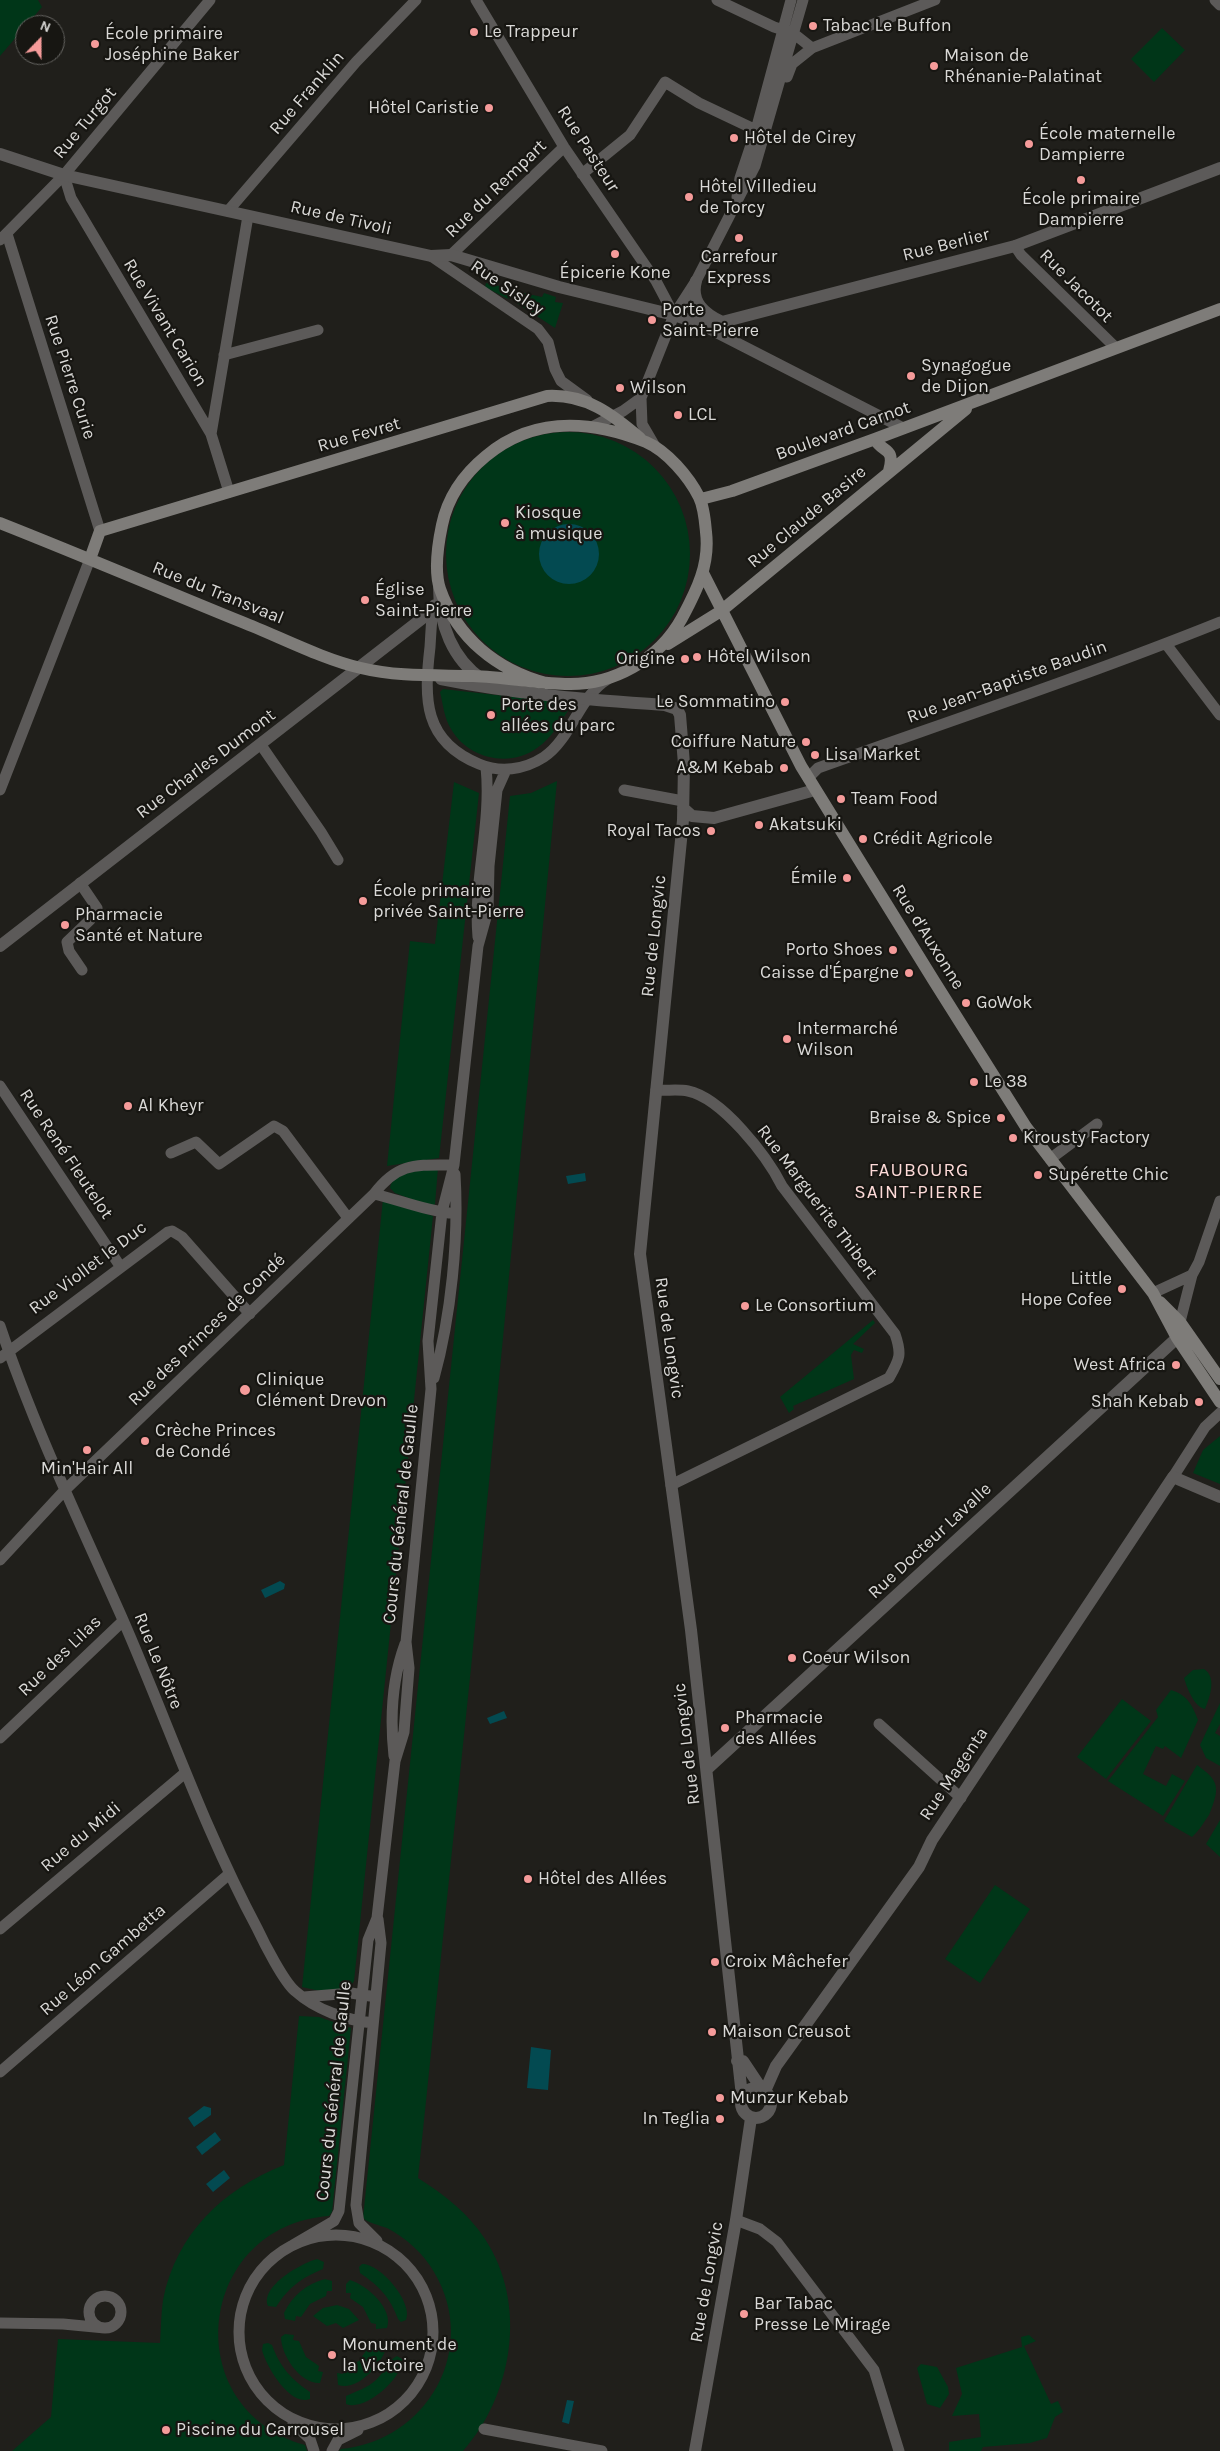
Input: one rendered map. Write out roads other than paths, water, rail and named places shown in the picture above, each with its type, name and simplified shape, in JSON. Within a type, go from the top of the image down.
[{"type":"main road","name":"Boulevard Carnot","points":[[701,499],[732,491],[875,439],[1220,309]]},
{"type":"main road","name":"Rue Fevret","points":[[100,531],[530,400],[562,395],[588,401],[613,416],[651,445],[686,478],[701,499]]},
{"type":"main road","name":"Rue Claude Basire","points":[[655,652],[721,611],[975,401]]},
{"type":"main road","points":[[651,445],[592,427],[565,424],[531,430],[502,443],[470,470],[450,500],[444,517],[438,553],[439,587],[461,628],[486,656],[507,669],[546,683],[582,684],[610,678],[641,663],[655,652],[678,624],[703,573],[708,544],[701,499]]},
{"type":"main road","points":[[875,439],[876,443],[888,451],[891,457],[889,471]]},
{"type":"main road","name":"Rue du Transvaal","points":[[0,523],[360,668],[428,676],[476,676],[546,683]]},
{"type":"main road","points":[[90,559],[100,531]]},
{"type":"main road","name":"Rue d'Auxonne","points":[[703,573],[808,778],[1026,1127],[1155,1296],[1180,1322],[1220,1379]]},
{"type":"main road","name":"Rue d'Auxonne","points":[[1155,1296],[1177,1338],[1220,1402]]},
{"type":"main road","points":[[1177,1338],[1206,1359]]},
{"type":"street","name":"Rue Turgot","points":[[3,237],[64,175],[210,0]]},
{"type":"street","name":"Rue Franklin","points":[[228,211],[356,62],[416,0]]},
{"type":"street","name":"Rue Pasteur","points":[[476,0],[564,148],[656,281],[674,315]]},
{"type":"street","points":[[717,0],[787,31],[812,48]]},
{"type":"street","points":[[770,121],[767,111],[768,100],[787,31],[791,0]]},
{"type":"street","points":[[737,199],[740,178],[787,31],[802,0]]},
{"type":"street","points":[[651,445],[642,424],[641,398],[674,315],[696,282],[737,199],[747,184],[792,64],[812,48],[935,0]]},
{"type":"street","points":[[1215,0],[1220,5]]},
{"type":"street","points":[[582,174],[630,135],[665,82],[699,103],[756,130]]},
{"type":"street","name":"Rue du Rempart","points":[[451,256],[564,148]]},
{"type":"street","name":"Rue de Tivoli","points":[[0,154],[64,175],[431,256],[451,256],[560,287],[674,315]]},
{"type":"street","name":"Rue Berlier","points":[[674,315],[698,323],[722,322],[1016,246],[1220,168]]},
{"type":"street","name":"Rue Vivant Carion","points":[[64,175],[71,198],[211,434],[229,492]]},
{"type":"street","points":[[211,434],[248,216]]},
{"type":"street","name":"Rue Pierre Curie","points":[[3,237],[100,531]]},
{"type":"street","name":"Rue Jacotot","points":[[1016,246],[1020,255],[1116,348]]},
{"type":"street","name":"Rue Sisley","points":[[431,256],[538,330],[548,342],[555,370],[561,381],[588,401]]},
{"type":"street","points":[[696,282],[694,289],[698,305],[711,317],[722,322]]},
{"type":"street","points":[[698,323],[903,428]]},
{"type":"street","points":[[224,355],[318,330]]},
{"type":"street","points":[[592,427],[623,411],[641,398]]},
{"type":"street","points":[[0,790],[90,559]]},
{"type":"street","points":[[439,587],[433,610],[426,698],[429,714],[439,735],[456,753],[486,768],[506,770],[533,763],[554,750],[600,683],[610,678]]},
{"type":"street","points":[[439,587],[440,611],[449,640],[458,657],[476,676],[497,690]]},
{"type":"street","name":"Rue Charles Dumont","points":[[0,946],[433,610]]},
{"type":"street","name":"Rue Jean-Baptiste Baudin","points":[[808,778],[818,768],[992,708],[1166,644],[1220,622]]},
{"type":"street","points":[[1166,644],[1220,715]]},
{"type":"street","points":[[428,676],[497,690],[588,699]]},
{"type":"street","name":"Rue de Longvic","points":[[588,699],[665,704],[677,709],[682,722],[683,804],[640,1254],[707,1769],[726,1932],[737,2061],[742,2096]]},
{"type":"street","points":[[260,744],[321,832],[338,860]]},
{"type":"street","name":"Cours du Général de Gaulle","points":[[478,946],[475,908],[488,789],[486,768]]},
{"type":"street","name":"Cours du Général de Gaulle","points":[[394,2255],[363,2229],[356,2214],[381,1943],[377,1918],[395,1761],[391,1730],[394,1690],[397,1666],[406,1642],[431,1389],[428,1340],[442,1212],[454,1165],[478,946],[488,910],[489,866],[497,790],[506,770]]},
{"type":"street","points":[[624,790],[683,804],[692,816],[714,818],[815,790]]},
{"type":"street","points":[[80,883],[97,908],[90,920],[67,942],[68,951],[82,970]]},
{"type":"street","name":"Rue René Fleutelot","points":[[0,1086],[120,1266]]},
{"type":"street","name":"Rue Marguerite Thibert","points":[[656,1090],[688,1091],[715,1103],[755,1146],[776,1173],[782,1186],[894,1334],[900,1349],[898,1362],[888,1378],[671,1485]]},
{"type":"street","points":[[1050,1159],[1097,1124]]},
{"type":"street","points":[[171,1153],[181,1151],[196,1142],[219,1164],[274,1126],[283,1131],[348,1218]]},
{"type":"street","name":"Cours du Général de Gaulle","points":[[431,1389],[444,1342],[458,1214],[454,1165]]},
{"type":"street","name":"Rue des Princes de Condé","points":[[0,1560],[64,1491],[374,1194],[387,1177],[408,1167],[454,1165]]},
{"type":"street","points":[[374,1194],[442,1212],[458,1214]]},
{"type":"street","points":[[1180,1322],[1192,1275],[1199,1262],[1220,1201]]},
{"type":"street","name":"Rue Viollet le Duc","points":[[4,1354],[162,1234],[172,1231],[182,1237],[250,1314]]},
{"type":"street","points":[[1155,1296],[1192,1275]]},
{"type":"street","name":"Rue Le Nôtre","points":[[0,1326],[4,1354],[123,1621],[228,1875],[269,1951],[294,1991],[332,2013],[373,2023]]},
{"type":"street","name":"Rue Docteur Lavalle","points":[[707,1769],[1177,1338]]},
{"type":"street","points":[[1220,1413],[1205,1427],[1173,1477],[1220,1497]]},
{"type":"street","name":"Rue Magenta","points":[[763,2090],[776,2066],[919,1867],[932,1840],[1044,1668],[1059,1650],[1173,1477]]},
{"type":"street","name":"Rue des Lilas","points":[[0,1738],[123,1621]]},
{"type":"street","points":[[879,1724],[961,1798]]},
{"type":"street","name":"Rue du Midi","points":[[0,1929],[185,1773]]},
{"type":"street","name":"Rue Léon Gambetta","points":[[0,2072],[228,1875]]},
{"type":"street","name":"Cours du Général de Gaulle","points":[[293,2245],[334,2221],[339,2211],[368,1940],[377,1918]]},
{"type":"street","points":[[304,1997],[376,1996]]},
{"type":"street","points":[[737,2061],[743,2061],[763,2090],[772,2104],[768,2113],[760,2118],[751,2118],[742,2111],[740,2106],[742,2096],[750,2089],[763,2090]]},
{"type":"street","name":"Rue de Longvic","points":[[695,2451],[736,2220],[751,2118]]},
{"type":"street","points":[[736,2220],[760,2229],[777,2242],[860,2348],[874,2370],[900,2451]]},
{"type":"street","points":[[314,2451],[310,2439],[270,2404],[251,2379],[244,2365],[240,2350],[239,2318],[249,2289],[257,2275],[279,2253],[293,2245],[325,2236],[344,2236],[378,2245],[394,2255],[419,2281],[432,2315],[432,2351],[426,2369],[410,2395],[393,2411],[338,2440],[332,2451]]},
{"type":"street","points":[[0,2323],[62,2324],[105,2328]]},
{"type":"street","points":[[270,2404],[296,2421],[327,2429],[360,2426],[378,2420]]},
{"type":"street","points":[[484,2429],[602,2451]]},
{"type":"water","points":[[563,524],[575,524],[591,532],[597,542],[599,554],[597,566],[591,576],[575,584],[563,584],[547,576],[539,560],[539,548],[547,532]]},
{"type":"water","points":[[585,1173],[586,1181],[568,1184],[566,1176]]},
{"type":"water","points":[[280,1581],[285,1584],[284,1589],[265,1598],[261,1590]]},
{"type":"water","points":[[504,1711],[507,1718],[490,1724],[487,1718]]},
{"type":"water","points":[[531,2047],[551,2050],[548,2090],[527,2088]]},
{"type":"water","points":[[204,2106],[211,2108],[211,2115],[194,2127],[188,2118]]},
{"type":"water","points":[[215,2132],[221,2140],[202,2155],[196,2147]]},
{"type":"water","points":[[224,2170],[230,2178],[213,2192],[206,2184]]},
{"type":"water","points":[[567,2400],[574,2401],[569,2424],[562,2422]]},
{"type":"place","name":"Tabac Le Buffon","points":[[813,26]]},
{"type":"place","name":"Le Trappeur","points":[[474,32]]},
{"type":"place","name":"École primaire Joséphine Baker","points":[[95,44]]},
{"type":"place","name":"Maison de Rhénanie-Palatinat","points":[[934,66]]},
{"type":"place","name":"Hôtel Caristie","points":[[489,108]]},
{"type":"place","name":"Hôtel de Cirey","points":[[734,138]]},
{"type":"place","name":"École maternelle Dampierre","points":[[1029,144]]},
{"type":"place","name":"École primaire Dampierre","points":[[1081,180]]},
{"type":"place","name":"Hôtel Villedieu de Torcy","points":[[689,197]]},
{"type":"place","name":"Carrefour Express","points":[[739,238]]},
{"type":"place","name":"Épicerie Kone","points":[[615,254]]},
{"type":"place","name":"Porte Saint-Pierre","points":[[652,320]]},
{"type":"place","name":"Synagogue de Dijon","points":[[911,376]]},
{"type":"place","name":"Wilson","points":[[620,388]]},
{"type":"place","name":"LCL","points":[[678,415]]},
{"type":"place","name":"Kiosque à musique","points":[[505,523]]},
{"type":"place","name":"Église Saint-Pierre","points":[[365,600]]},
{"type":"place","name":"Hôtel Wilson","points":[[697,657]]},
{"type":"place","name":"Origine","points":[[685,659]]},
{"type":"place","name":"Le Sommatino","points":[[785,702]]},
{"type":"place","name":"Porte des allées du parc","points":[[491,715]]},
{"type":"place","name":"Coiffure Nature","points":[[806,742]]},
{"type":"place","name":"Lisa Market","points":[[815,755]]},
{"type":"place","name":"A&M Kebab","points":[[784,768]]},
{"type":"place","name":"Team Food","points":[[841,799]]},
{"type":"place","name":"Akatsuki","points":[[759,825]]},
{"type":"place","name":"Royal Tacos","points":[[711,831]]},
{"type":"place","name":"Crédit Agricole","points":[[863,839]]},
{"type":"place","name":"Émile","points":[[847,878]]},
{"type":"place","name":"École primaire privée Saint-Pierre","points":[[363,901]]},
{"type":"place","name":"Pharmacie Santé et Nature","points":[[65,925]]},
{"type":"place","name":"Porto Shoes","points":[[893,950]]},
{"type":"place","name":"Caisse d'Épargne","points":[[909,973]]},
{"type":"place","name":"GoWok","points":[[966,1003]]},
{"type":"place","name":"Intermarché Wilson","points":[[787,1039]]},
{"type":"place","name":"Le 38","points":[[974,1082]]},
{"type":"place","name":"Al Kheyr","points":[[128,1106]]},
{"type":"place","name":"Braise & Spice","points":[[1001,1118]]},
{"type":"place","name":"Krousty Factory","points":[[1013,1138]]},
{"type":"place","name":"Supérette Chic","points":[[1038,1175]]},
{"type":"place","name":"Little Hope Cofee","points":[[1122,1289]]},
{"type":"place","name":"Le Consortium","points":[[745,1306]]},
{"type":"place","name":"West Africa","points":[[1176,1365]]},
{"type":"place","name":"Clinique Clément Drevon","points":[[245,1390]]},
{"type":"place","name":"Shah Kebab","points":[[1199,1402]]},
{"type":"place","name":"Crèche Princes de Condé","points":[[145,1441]]},
{"type":"place","name":"Min'Hair All","points":[[87,1450]]},
{"type":"place","name":"Coeur Wilson","points":[[792,1658]]},
{"type":"place","name":"Pharmacie des Allées","points":[[725,1728]]},
{"type":"place","name":"Hôtel des Allées","points":[[528,1879]]},
{"type":"place","name":"Croix Mâchefer","points":[[715,1962]]},
{"type":"place","name":"Maison Creusot","points":[[712,2032]]},
{"type":"place","name":"Munzur Kebab","points":[[720,2098]]},
{"type":"place","name":"In Teglia","points":[[720,2119]]},
{"type":"place","name":"Bar Tabac Presse Le Mirage","points":[[744,2314]]},
{"type":"place","name":"Monument de la Victoire","points":[[332,2355]]},
{"type":"place","name":"Piscine du Carrousel","points":[[166,2430]]},
{"type":"district","name":"FAUBOURG SAINT-PIERRE","points":[[919,1182]]}]
